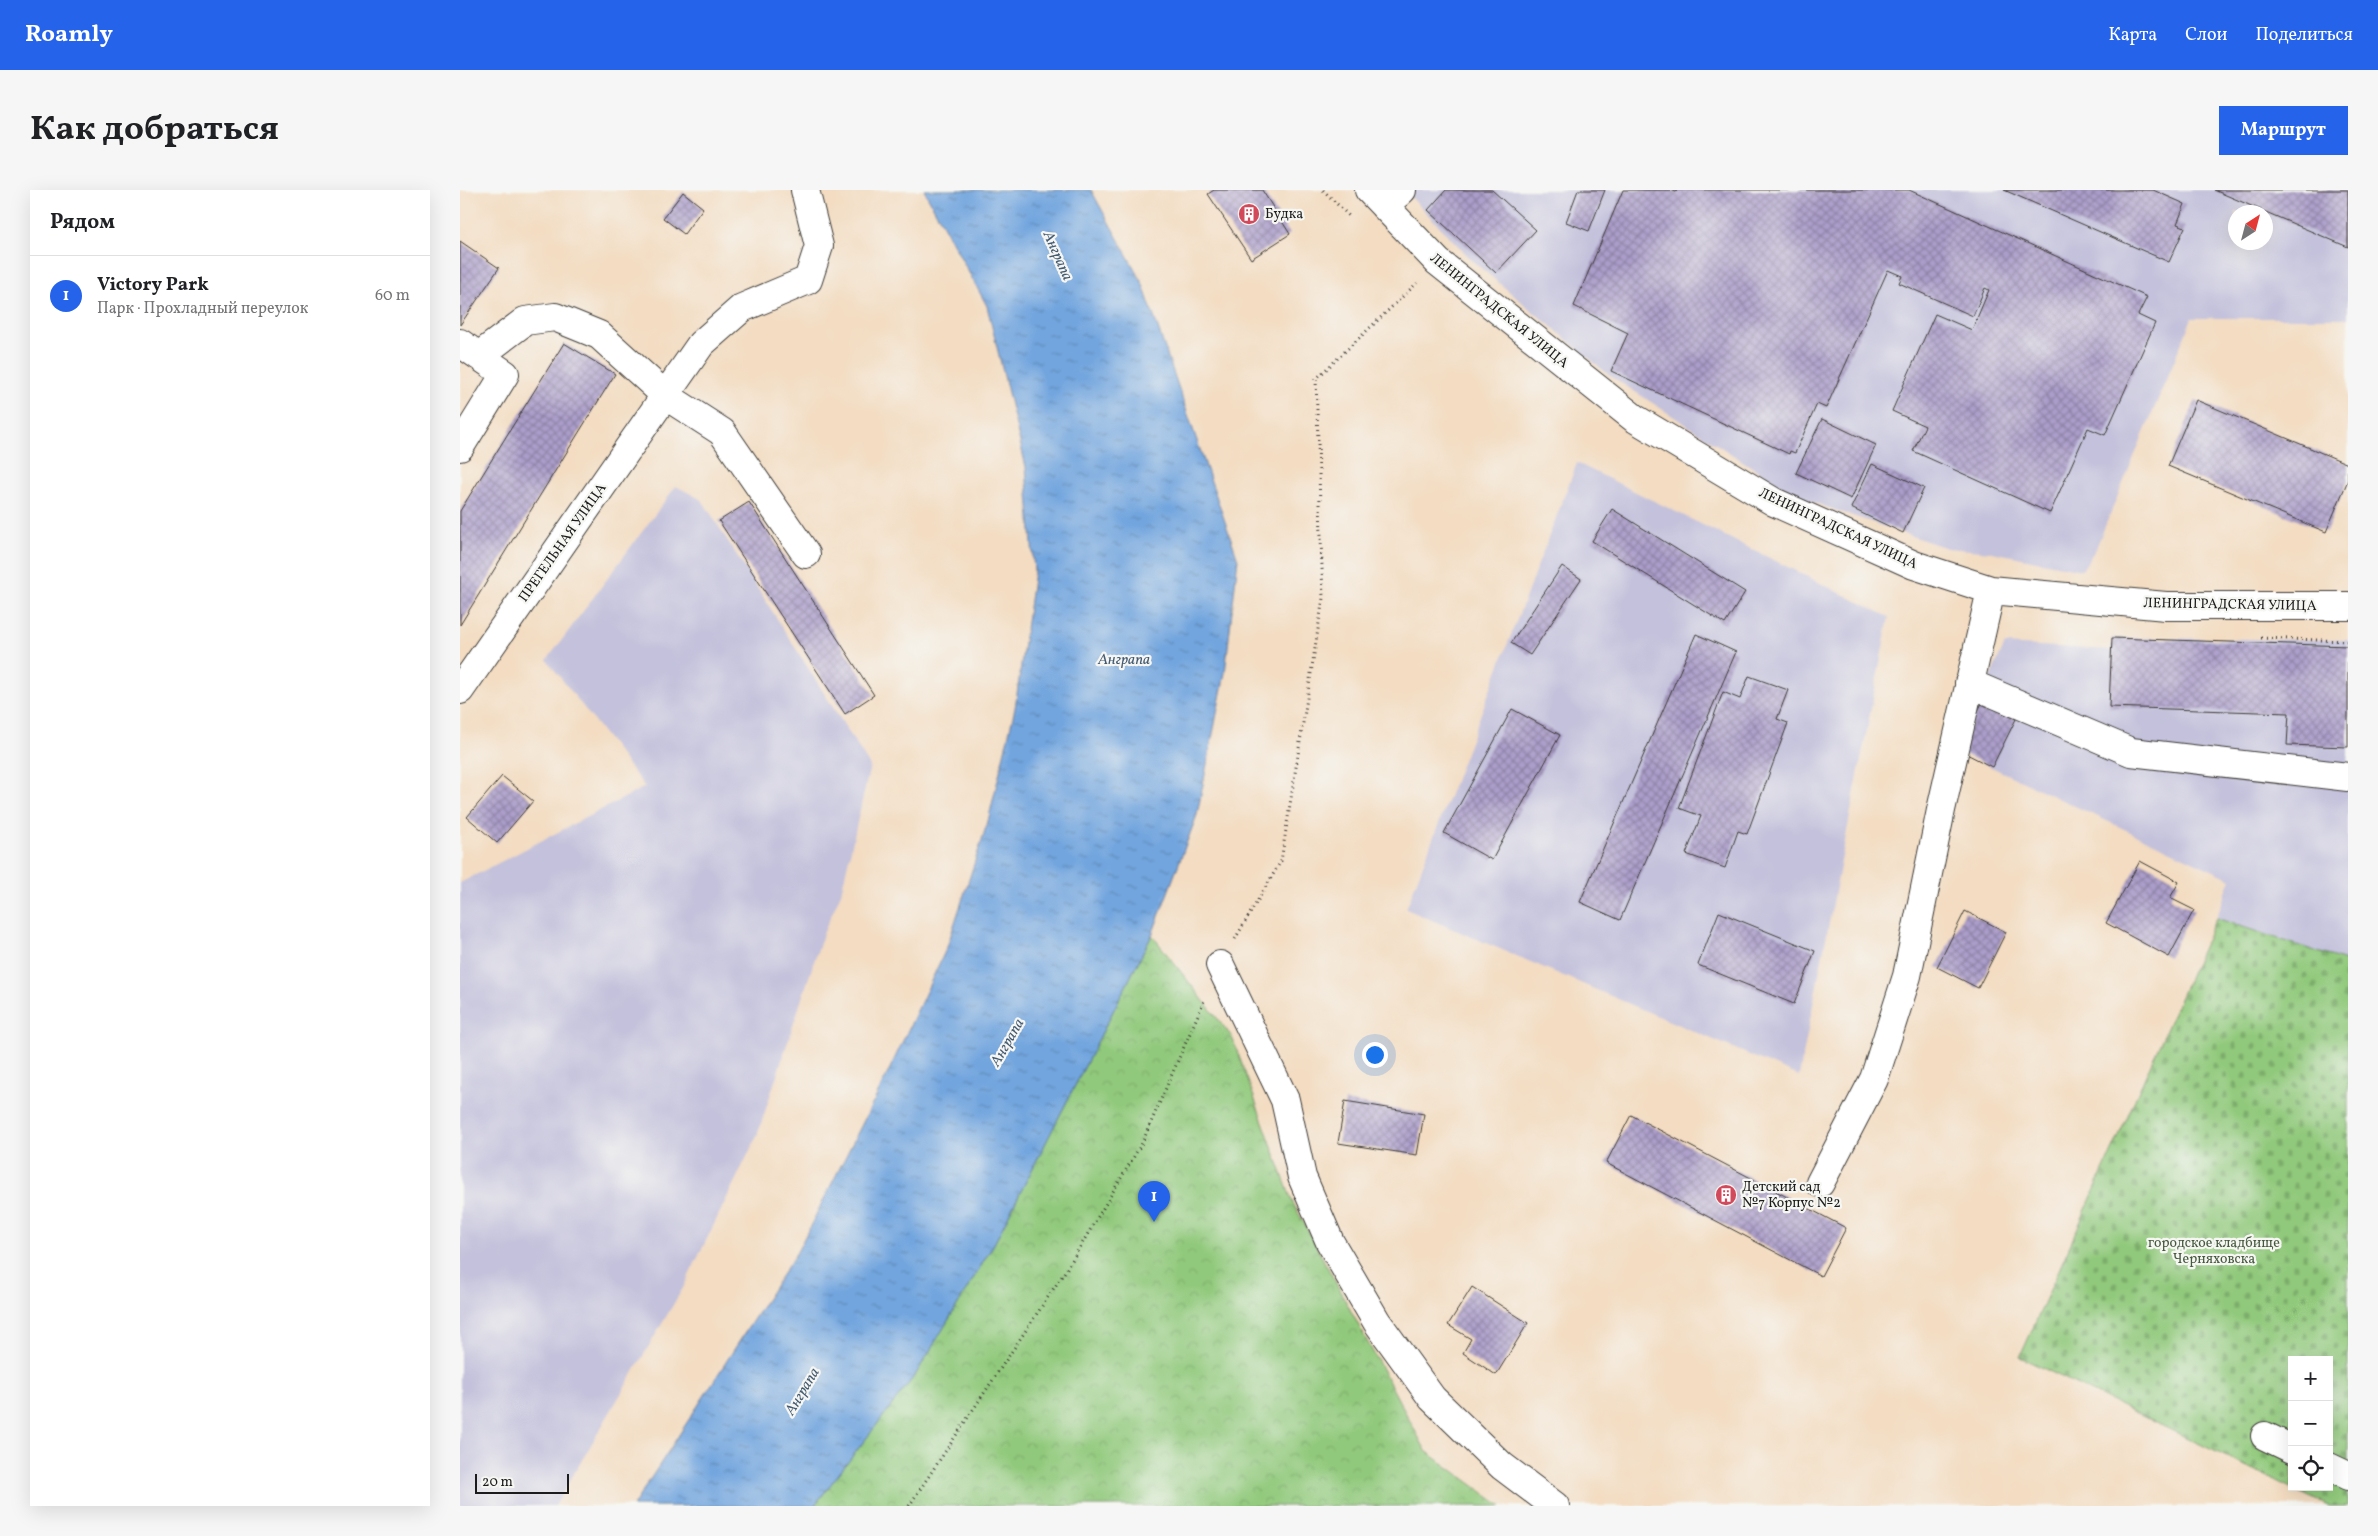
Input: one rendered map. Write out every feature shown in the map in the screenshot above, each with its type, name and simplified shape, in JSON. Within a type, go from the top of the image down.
[{"type":"street","name":"ПРЕГЕЛЬНАЯ УЛИЦА","points":[[460,690],[701,344],[742,308],[808,280],[819,246],[805,190]]},
{"type":"street","name":"ЛЕНИНГРАДСКАЯ УЛИЦА","points":[[1385,195],[1438,262],[1634,418],[1774,502],[1914,566],[1991,590],[2166,606],[2348,606]]},
{"type":"street","points":[[460,447],[505,374],[470,350],[525,321],[554,317],[599,335],[666,396],[722,432],[806,554]]},
{"type":"street","points":[[1820,1183],[1874,1079],[1907,976],[1940,810],[1991,590]]},
{"type":"street","points":[[1970,683],[2131,752],[2348,777]]},
{"type":"street","points":[[1220,965],[1285,1100],[1302,1177],[1330,1242],[1377,1322],[1432,1398],[1502,1466],[1555,1506]]},
{"type":"street","points":[[2265,1436],[2288,1447]]},
{"type":"street","points":[[2333,1469],[2348,1476]]},
{"type":"path","points":[[909,1506],[1068,1266],[1142,1143],[1220,965],[1281,861],[1323,598],[1316,378],[1420,281]]},
{"type":"shaded area","points":[[1404,190],[2348,190],[2348,318],[2192,318],[2096,548],[2082,570],[1992,552],[1947,548],[1800,498],[1609,375],[1475,263]]},
{"type":"shaded area","points":[[1577,463],[1889,617],[1799,1076],[1406,909]]},
{"type":"shaded area","points":[[676,486],[702,500],[870,766],[841,893],[823,934],[757,1136],[683,1288],[555,1506],[460,1506],[460,883],[645,787],[547,660]]},
{"type":"shaded area","points":[[2112,638],[2348,640],[2348,962],[2216,918],[2231,879],[1957,751],[2005,644],[2111,650]]},
{"type":"green space","name":"городское кладбище Черняховска","points":[[2216,918],[2348,962],[2348,1506],[2328,1506],[2297,1491],[2333,1491],[2333,1356],[2288,1356],[2288,1487],[2020,1357]]},
{"type":"green space","points":[[1152,935],[1232,1037],[1292,1201],[1426,1451],[1502,1506],[814,1506],[916,1374],[994,1244]]},
{"type":"water","name":"Анграпа","points":[[924,190],[1091,190],[1142,282],[1238,559],[1225,673],[1197,815],[1152,935],[994,1244],[916,1374],[814,1506],[633,1506],[797,1252],[885,1079],[947,947],[988,821],[1015,708],[1034,571],[1026,467],[987,306]]},
{"type":"building","name":"Будка","points":[[1214,190],[1262,190],[1290,234],[1251,259],[1208,194]]},
{"type":"building","points":[[1446,190],[1492,190],[1536,230],[1496,273],[1428,210]]},
{"type":"building","points":[[1578,190],[1605,190],[1589,231],[1566,222]]},
{"type":"building","points":[[1623,190],[1670,190],[1676,192],[1677,190],[1909,190],[2147,297],[2138,315],[2155,323],[2105,435],[2088,428],[2050,513],[1913,451],[1925,426],[1892,411],[1935,314],[1972,330],[1989,290],[1985,288],[1973,316],[1899,283],[1902,276],[1888,270],[1826,408],[1817,404],[1795,453],[1790,451],[1789,454],[1611,371],[1628,333],[1574,306]]},
{"type":"building","points":[[2004,190],[2153,190],[2185,204],[2177,224],[2185,227],[2169,262]]},
{"type":"building","points":[[2214,190],[2348,190],[2348,247],[2273,215],[2273,205],[2249,205]]},
{"type":"building","points":[[683,192],[703,208],[684,234],[663,218]]},
{"type":"building","points":[[460,241],[499,268],[460,325]]},
{"type":"building","points":[[564,343],[615,374],[460,625],[460,511]]},
{"type":"building","points":[[2196,400],[2348,464],[2348,480],[2326,532],[2168,466]]},
{"type":"building","points":[[1822,419],[1876,445],[1851,499],[1796,473]]},
{"type":"building","points":[[1872,464],[1924,488],[1903,533],[1851,508]]},
{"type":"building","points":[[749,502],[874,695],[845,714],[719,521]]},
{"type":"building","points":[[1612,509],[1745,592],[1725,624],[1592,541]]},
{"type":"building","points":[[1562,566],[1581,579],[1530,655],[1511,643]]},
{"type":"building","points":[[1696,634],[1736,652],[1620,920],[1580,902]]},
{"type":"building","points":[[2112,638],[2348,646],[2348,747],[2287,745],[2289,713],[2109,707]]},
{"type":"building","points":[[1749,676],[1788,690],[1777,719],[1788,723],[1747,834],[1738,831],[1725,868],[1686,854],[1701,816],[1679,808],[1723,692],[1740,699]]},
{"type":"building","points":[[1982,703],[2016,719],[1992,767],[1959,750]]},
{"type":"building","points":[[1512,709],[1560,735],[1492,860],[1444,833]]},
{"type":"building","points":[[502,776],[533,801],[497,843],[467,817]]},
{"type":"building","points":[[2140,861],[2179,882],[2170,898],[2194,910],[2169,957],[2106,923]]},
{"type":"building","points":[[1965,911],[2006,932],[1978,988],[1937,967]]},
{"type":"building","points":[[1719,912],[1815,951],[1794,1004],[1698,965]]},
{"type":"building","points":[[1345,1101],[1424,1114],[1417,1155],[1338,1143]]},
{"type":"building","name":"Детский сад №7 Корпус №2","points":[[1631,1115],[1846,1228],[1821,1276],[1606,1163]]},
{"type":"building","points":[[1472,1287],[1528,1323],[1496,1375],[1463,1353],[1471,1339],[1448,1325]]},
{"type":"place","name":"Будка","points":[[1249,214]]},
{"type":"place","name":"Детский сад №7 Корпус №2","points":[[1726,1195]]},
{"type":"place","name":"Victory Park","points":[[1154,1222]]}]
